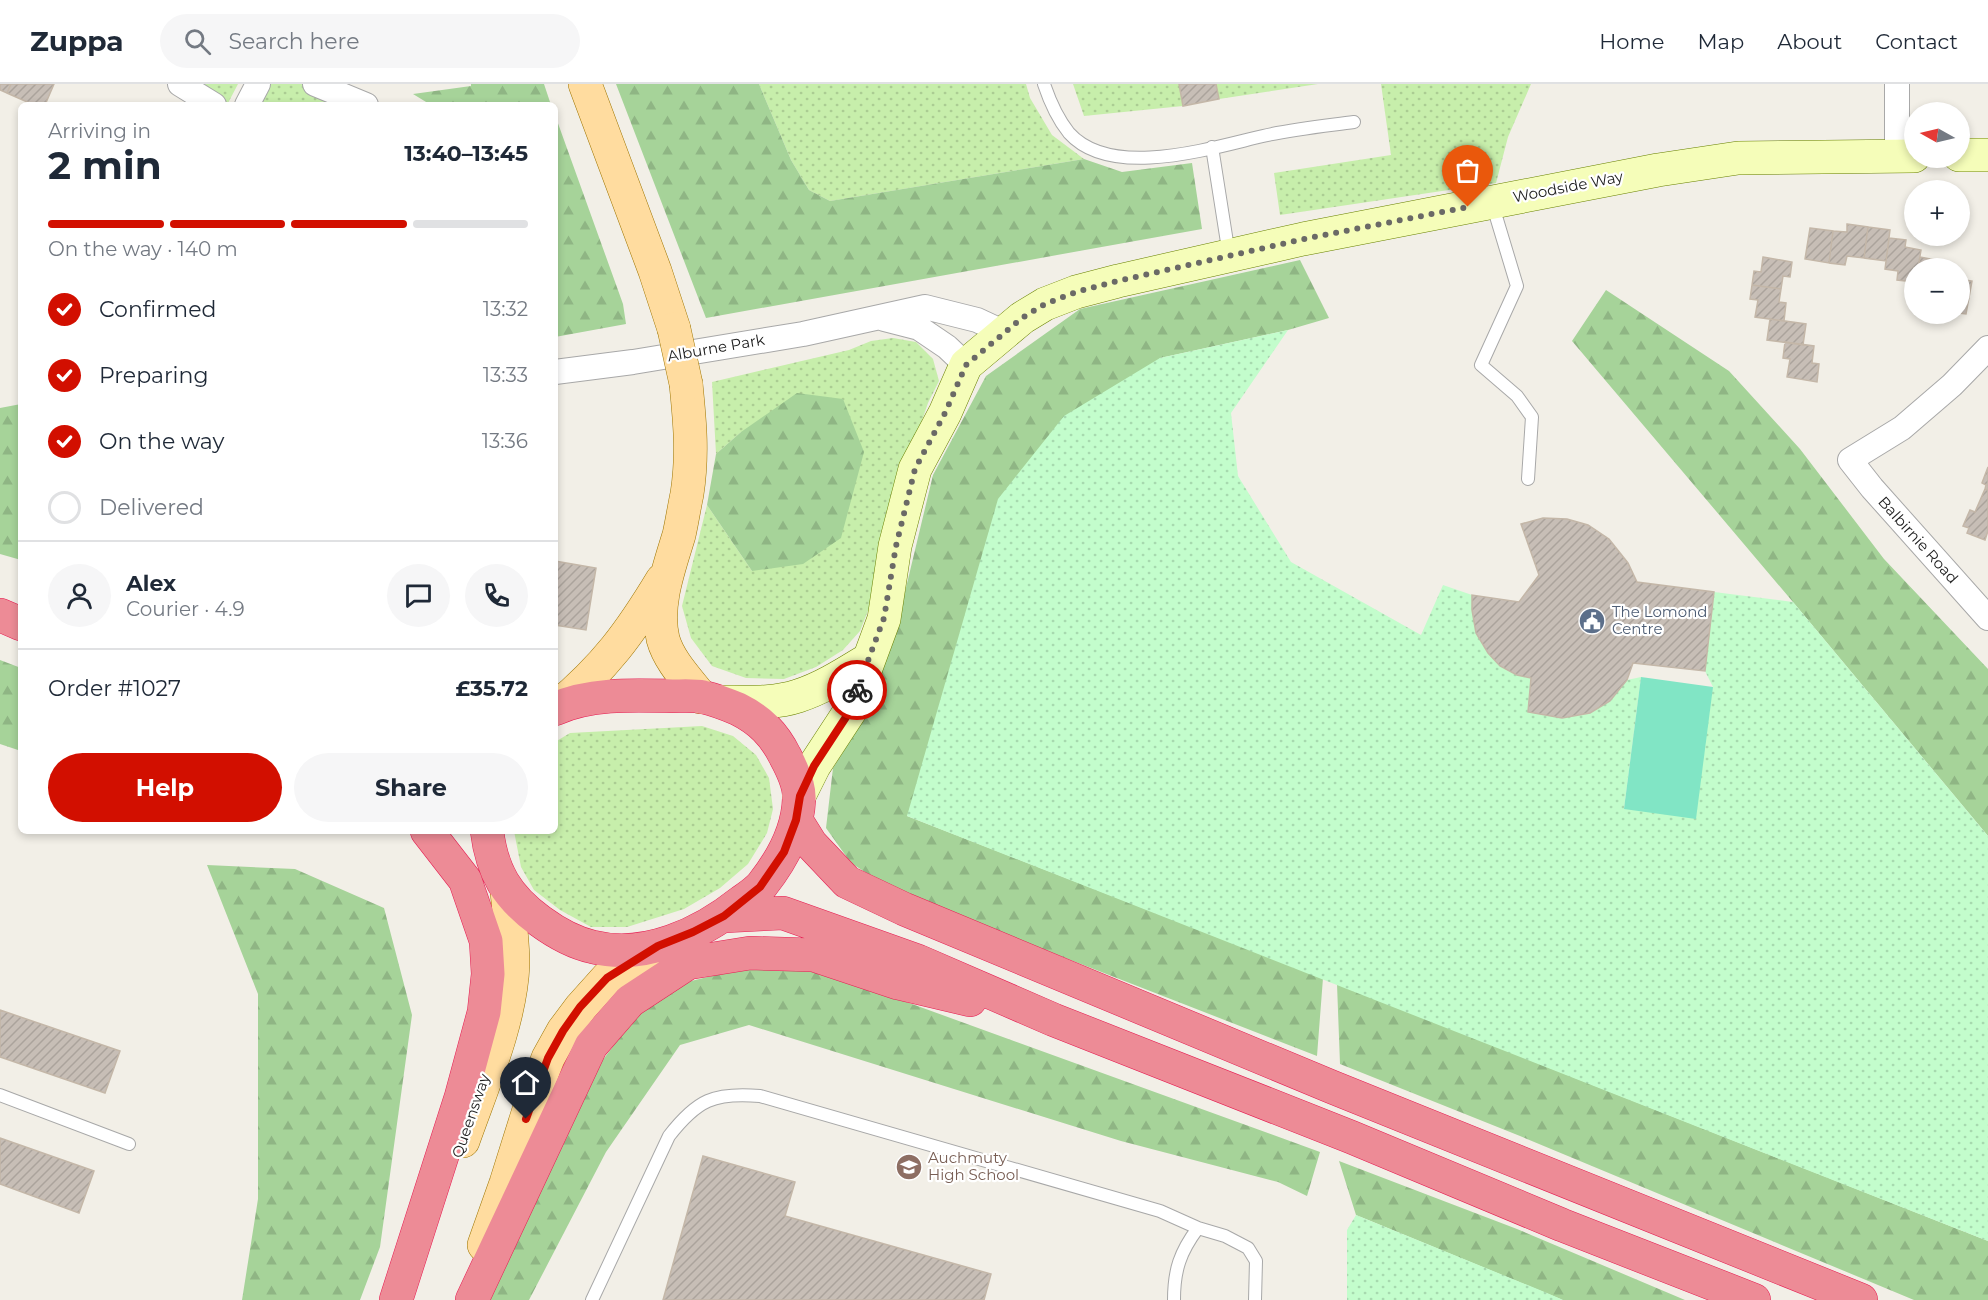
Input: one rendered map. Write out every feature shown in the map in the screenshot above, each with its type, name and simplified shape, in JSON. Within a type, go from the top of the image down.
[{"type":"highway","points":[[0,613],[18,618]]},
{"type":"highway","points":[[0,613],[18,622]]},
{"type":"highway","points":[[558,707],[595,698],[634,695],[712,700],[750,715],[777,740],[790,765],[798,808],[811,844],[847,882],[904,909],[1342,1091],[1861,1300]]},
{"type":"highway","points":[[482,839],[507,891],[527,912],[554,931],[593,947],[622,950],[658,946],[693,932],[724,916],[760,887],[784,852],[798,808]]},
{"type":"highway","points":[[396,1300],[461,1097],[484,1012],[488,974],[486,941],[465,880],[429,834]]},
{"type":"highway","points":[[724,916],[783,913],[918,961],[1054,1020],[1754,1300]]},
{"type":"highway","points":[[472,1300],[591,1046],[630,1000],[688,963],[750,953],[814,955],[898,982],[1054,1020]]},
{"type":"main road","points":[[558,706],[588,681],[634,627],[666,574],[680,533],[692,442],[686,384],[674,329],[651,260],[585,84]]},
{"type":"main road","points":[[666,574],[662,613],[663,640],[677,666],[712,700]]},
{"type":"main road","name":"Queensway","points":[[403,1300],[450,1179],[503,1021],[513,962],[507,891]]},
{"type":"main road","points":[[464,1300],[548,1058],[580,1007],[607,978],[658,946]]},
{"type":"street","points":[[180,84],[209,102]]},
{"type":"street","points":[[249,102],[258,84]]},
{"type":"street","points":[[315,84],[359,102]]},
{"type":"street","points":[[1897,84],[1904,140]]},
{"type":"street","points":[[1970,155],[1988,155]]},
{"type":"street","name":"Woodside Way","points":[[966,365],[1022,318],[1045,304],[1076,292],[1304,239],[1658,170],[1738,158],[1904,156]]},
{"type":"street","name":"Alburne Park","points":[[558,372],[633,362],[803,334],[924,307],[977,320],[1005,333]]},
{"type":"street","name":"Alburne Park","points":[[875,317],[919,328],[947,347],[966,365]]},
{"type":"street","name":"Balbirnie Road","points":[[1988,348],[1952,385],[1902,428],[1850,460],[1872,488],[1988,618]]},
{"type":"street","points":[[798,808],[814,766],[850,711],[884,618],[896,546],[915,469],[945,413],[966,365]]},
{"type":"street","points":[[712,700],[761,701],[796,697],[828,684],[869,659]]},
{"type":"lane","points":[[1044,84],[1058,118],[1070,134],[1084,144],[1114,156],[1179,154],[1268,135],[1354,122]]},
{"type":"lane","points":[[1212,147],[1229,256]]},
{"type":"lane","points":[[1491,202],[1517,286],[1480,365],[1517,396],[1532,417],[1528,479]]},
{"type":"lane","points":[[592,1300],[669,1136],[697,1105],[737,1094],[760,1096],[1160,1211],[1198,1228],[1225,1236],[1248,1248],[1256,1261],[1256,1300]]},
{"type":"lane","points":[[0,1095],[129,1144]]},
{"type":"lane","points":[[1174,1300],[1179,1259],[1198,1228]]},
{"type":"green space","points":[[185,84],[238,84],[229,102],[214,102]]},
{"type":"green space","points":[[258,84],[315,84],[359,102],[249,102]]},
{"type":"green space","points":[[471,84],[544,84],[550,102],[426,102],[413,94],[471,86]]},
{"type":"green space","points":[[616,84],[759,84],[791,160],[809,190],[830,201],[1084,159],[1122,172],[1192,163],[1202,229],[706,318]]},
{"type":"green space","points":[[759,84],[1026,84],[1030,98],[1052,135],[1084,159],[830,201],[809,190],[791,160]]},
{"type":"green space","points":[[1073,84],[1179,84],[1183,106],[1084,116]]},
{"type":"green space","points":[[1216,84],[1318,84],[1219,99]]},
{"type":"green space","points":[[1381,84],[1531,84],[1508,137],[1496,183],[1280,215],[1274,173],[1391,155]]},
{"type":"green space","points":[[558,123],[623,304],[626,324],[558,336]]},
{"type":"green space","points":[[1300,260],[1329,318],[1288,330],[1160,358],[907,816],[1323,978],[1317,1056],[896,892],[851,863],[826,828],[833,768],[863,720],[898,621],[933,475],[986,376],[1080,309]]},
{"type":"green space","points":[[1606,290],[1729,371],[1800,449],[1884,559],[1988,669],[1988,836],[1572,341]]},
{"type":"green space","points":[[1288,330],[1231,413],[1238,476],[1291,562],[1421,635],[1443,585],[1472,595],[1475,625],[1485,648],[1504,666],[1531,678],[1529,712],[1562,718],[1590,713],[1627,680],[1641,677],[1624,809],[1713,687],[1705,671],[1714,592],[1793,602],[1988,836],[1988,1241],[907,816],[998,499],[1064,416],[1160,358]]},
{"type":"green space","points":[[893,338],[916,342],[933,359],[939,381],[918,432],[873,598],[860,631],[843,650],[816,667],[784,679],[746,678],[712,666],[691,638],[682,606],[707,505],[752,571],[741,432],[716,454],[712,382],[849,350],[871,341]]},
{"type":"green space","points":[[797,393],[843,399],[864,452],[841,538],[803,564],[752,571],[707,505],[716,454],[741,432]]},
{"type":"green space","points":[[18,405],[18,559],[0,554],[0,408]]},
{"type":"green space","points":[[0,660],[18,667],[18,750],[0,744]]},
{"type":"green space","points":[[1641,677],[1713,687],[1696,819],[1624,809]]},
{"type":"green space","points":[[702,726],[733,736],[756,755],[769,778],[773,809],[767,833],[748,864],[720,888],[684,909],[627,927],[591,927],[560,910],[534,890],[521,867],[515,834],[558,834],[558,740],[570,733]]},
{"type":"green space","points":[[207,865],[295,869],[384,908],[412,1015],[380,1247],[360,1300],[242,1300],[258,1199],[258,994]]},
{"type":"green space","points":[[810,967],[1320,1152],[1307,1196],[1278,1182],[1121,1141],[749,1025],[680,1045],[606,1152],[529,1300],[489,1300],[584,1085],[638,1013],[691,981],[745,968]]},
{"type":"green space","points":[[1337,984],[1988,1241],[1988,1300],[1914,1300],[1520,1136],[1340,1064]]},
{"type":"green space","points":[[1339,1161],[1517,1229],[1685,1300],[1563,1300],[1356,1215]]},
{"type":"green space","points":[[1356,1215],[1563,1300],[1347,1300],[1347,1230]]},
{"type":"building","points":[[0,84],[11,84],[7,93],[0,90]]},
{"type":"building","points":[[11,84],[54,84],[46,102],[27,102],[7,93]]},
{"type":"building","points":[[1179,84],[1216,84],[1219,99],[1183,106]]},
{"type":"building","points":[[1847,224],[1868,227],[1864,258],[1847,256],[1845,265],[1829,263],[1833,231],[1847,232]]},
{"type":"building","points":[[1868,227],[1890,230],[1886,261],[1864,258]]},
{"type":"building","points":[[1810,228],[1833,231],[1829,263],[1805,259]]},
{"type":"building","points":[[1889,238],[1904,240],[1905,247],[1921,250],[1920,258],[1904,258],[1904,281],[1897,280],[1898,271],[1885,269]]},
{"type":"building","points":[[1763,257],[1792,262],[1790,277],[1783,276],[1781,289],[1752,285],[1754,271],[1761,272]]},
{"type":"building","points":[[1752,285],[1781,289],[1779,302],[1786,303],[1784,321],[1755,317],[1758,300],[1750,299]]},
{"type":"building","points":[[1770,319],[1806,324],[1803,345],[1767,340]]},
{"type":"building","points":[[1785,342],[1814,346],[1812,363],[1819,364],[1817,382],[1787,377],[1790,359],[1783,358]]},
{"type":"building","points":[[1988,467],[1988,490],[1982,483]]},
{"type":"building","points":[[1985,489],[1988,490],[1988,531],[1985,540],[1967,533],[1969,528],[1963,526],[1970,510],[1975,512]]},
{"type":"building","name":"The Lomond Centre","points":[[1543,518],[1567,519],[1588,525],[1609,539],[1628,563],[1637,582],[1714,592],[1705,671],[1633,663],[1627,680],[1610,701],[1590,713],[1562,718],[1528,712],[1531,678],[1517,675],[1500,666],[1488,653],[1476,633],[1472,595],[1519,602],[1539,575],[1521,524]]},
{"type":"building","points":[[558,562],[596,568],[586,630],[558,625]]},
{"type":"building","points":[[0,1010],[120,1051],[105,1093],[0,1057]]},
{"type":"building","points":[[0,1138],[94,1171],[79,1213],[0,1184]]},
{"type":"building","points":[[703,1156],[795,1182],[785,1216],[991,1274],[984,1300],[663,1300]]},
{"type":"way so far","points":[[857,690],[884,618],[896,546],[915,469],[945,413],[966,365],[1022,318],[1045,304],[1076,292],[1118,281],[1304,239],[1468,207]]},
{"type":"place","name":"The Lomond Centre","points":[[1592,621]]},
{"type":"place","name":"Auchmuty High School","points":[[909,1167]]},
{"type":"route","points":[[526,1119],[548,1058],[563,1031],[580,1007],[607,978],[658,946],[724,916],[760,887],[784,852],[796,820],[800,796],[814,766],[850,711],[857,690]]}]
